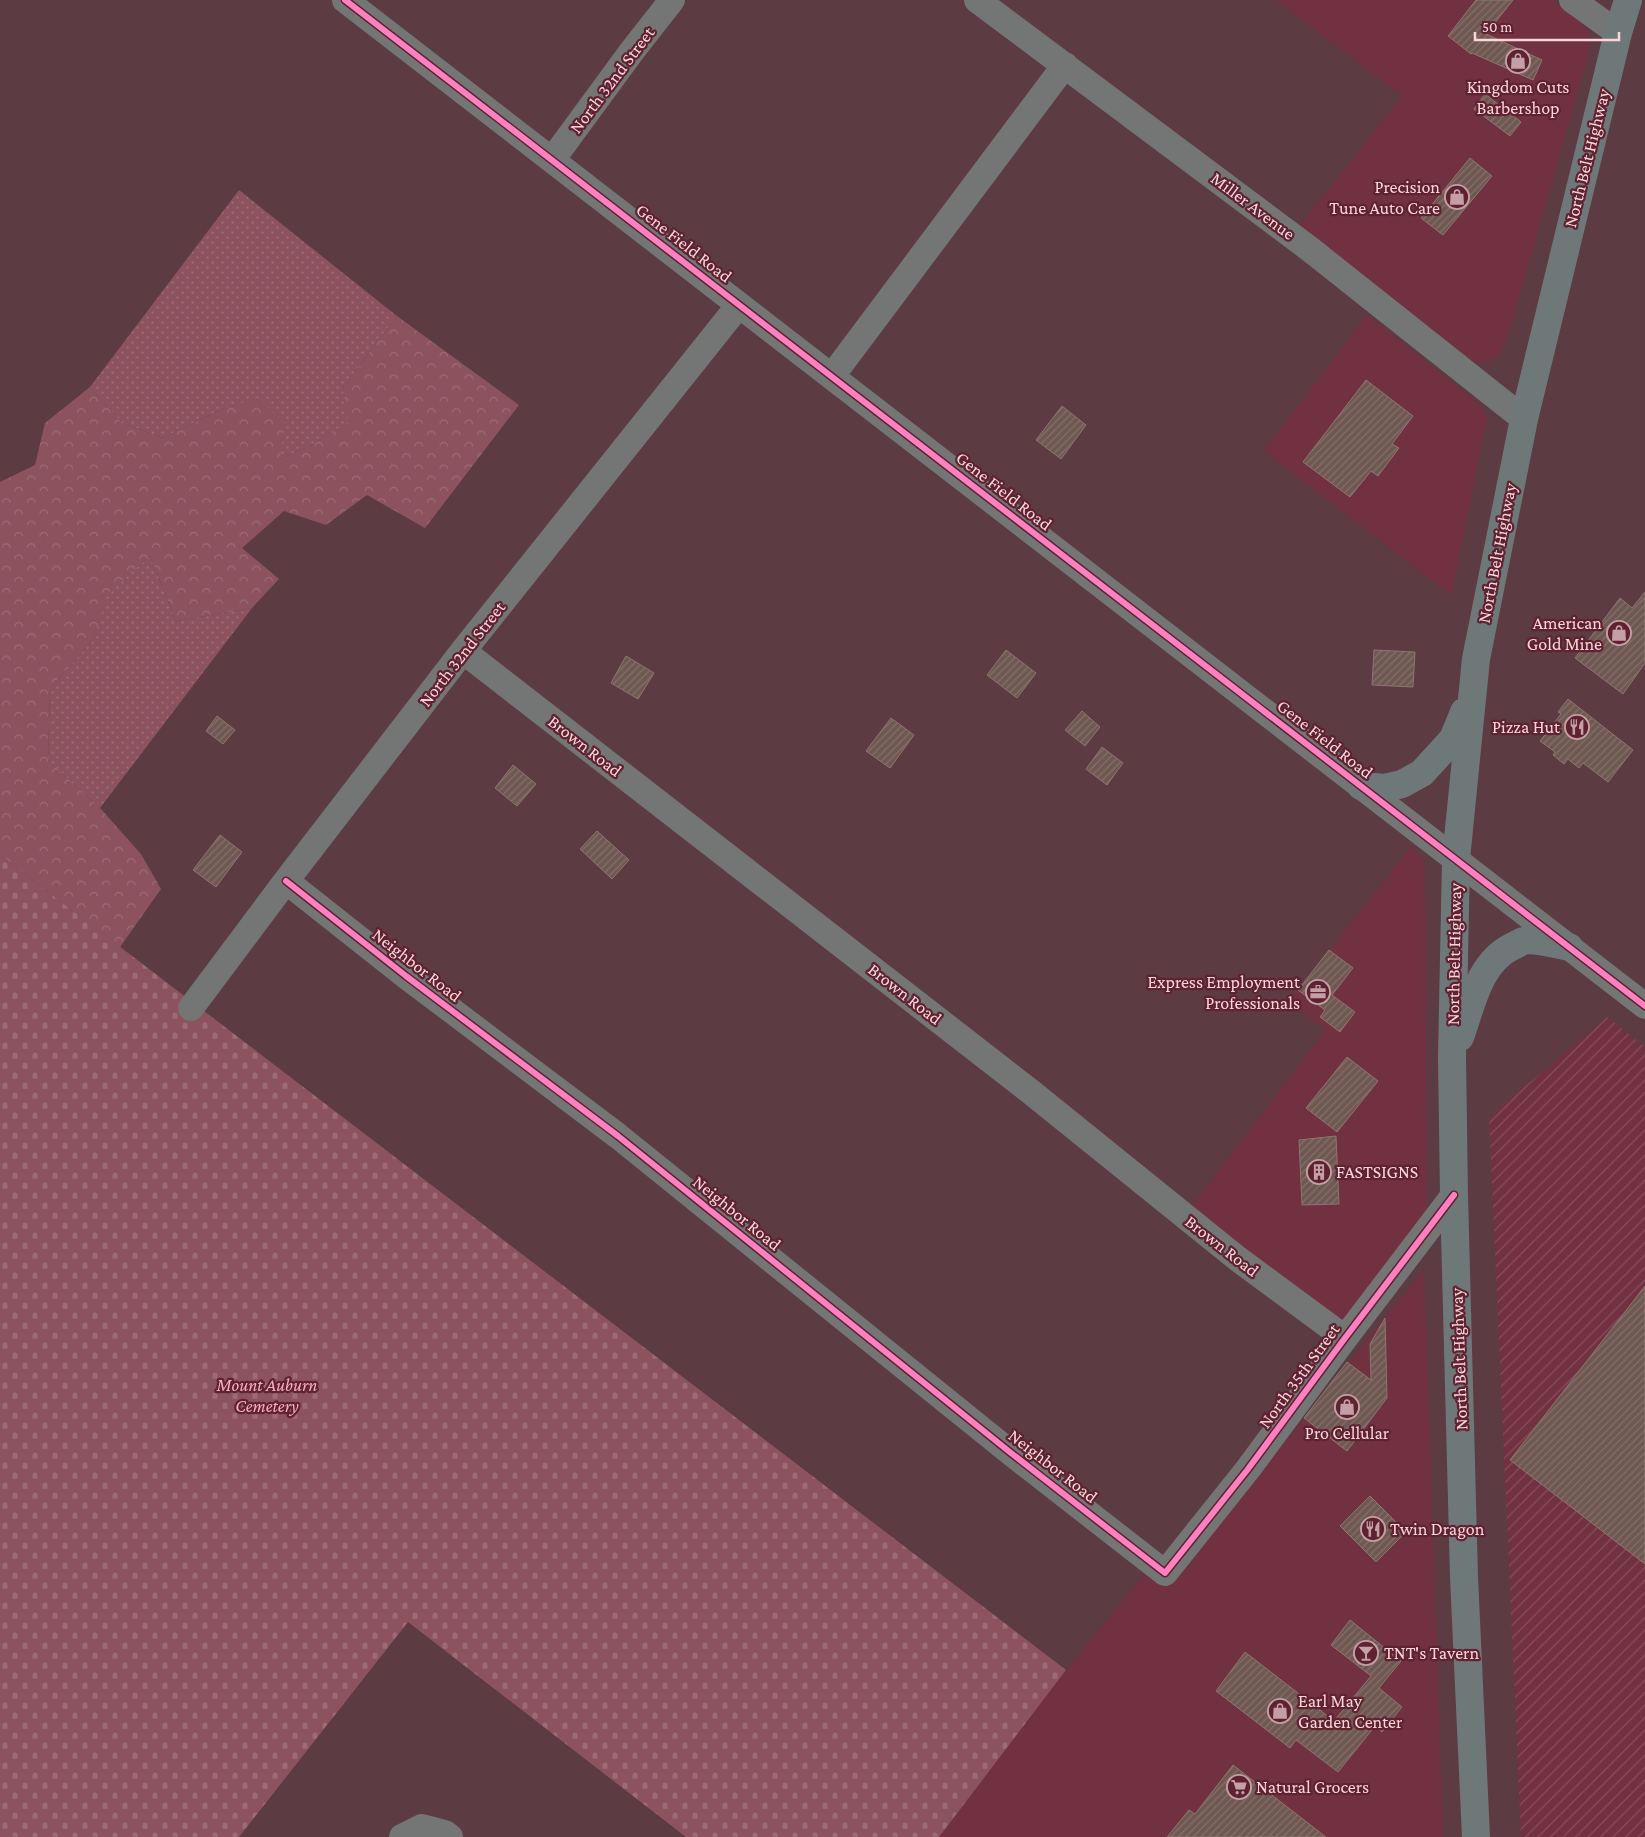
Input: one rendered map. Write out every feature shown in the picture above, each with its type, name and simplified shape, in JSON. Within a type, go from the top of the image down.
[{"type":"main road","name":"North Belt Highway","points":[[1476,1837],[1464,1577],[1454,1195],[1452,1057],[1456,859],[1476,658],[1524,419],[1618,34],[1628,0]]},
{"type":"main road","points":[[1361,786],[1386,788],[1402,784],[1422,773],[1453,738],[1473,690]]},
{"type":"main road","points":[[1452,1057],[1476,989],[1487,968],[1503,951],[1523,941],[1569,947]]},
{"type":"street","name":"Gene Field Road","points":[[345,0],[1645,1006]]},
{"type":"street","name":"North 32nd Street","points":[[552,160],[672,0]]},
{"type":"street","name":"Miller Avenue","points":[[977,0],[1311,250],[1524,419]]},
{"type":"street","points":[[1572,0],[1618,34]]},
{"type":"street","points":[[832,376],[1065,65]]},
{"type":"street","name":"North 32nd Street","points":[[191,1008],[286,881],[463,652],[739,305]]},
{"type":"street","name":"Brown Road","points":[[463,652],[1024,1086],[1238,1260],[1345,1338]]},
{"type":"street","name":"Neighbor Road","points":[[286,881],[406,976],[618,1136],[1011,1453],[1165,1573]]},
{"type":"street","name":"North 35th Street","points":[[1165,1573],[1248,1469],[1454,1195]]},
{"type":"street","points":[[402,1837],[422,1827],[445,1833],[450,1837]]},
{"type":"shaded area","points":[[1276,0],[1552,0],[1585,26],[1592,41],[1509,333],[1499,355],[1485,364],[1468,360],[1298,228],[1402,96]]},
{"type":"shaded area","points":[[1367,315],[1481,405],[1487,417],[1451,595],[1264,451]]},
{"type":"shaded area","points":[[1411,846],[1421,857],[1425,869],[1427,1208],[1423,1227],[1354,1313],[1343,1319],[1327,1313],[1191,1207],[1326,1030],[1290,1001]]},
{"type":"shaded area","points":[[1607,1017],[1645,1047],[1645,1837],[1521,1837],[1489,1117]]},
{"type":"shaded area","points":[[1424,1269],[1443,1837],[939,1837],[1066,1670],[1144,1575],[1184,1568]]},
{"type":"green space","points":[[239,190],[397,316],[343,387],[349,422],[312,445],[280,459],[224,408],[163,438],[122,423],[90,387]]},
{"type":"green space","points":[[397,316],[519,405],[425,528],[367,495],[326,525],[284,511],[242,548],[279,579],[252,608],[176,621],[150,556],[109,592],[93,640],[50,688],[48,760],[100,808],[141,854],[161,889],[120,947],[0,855],[0,482],[35,465],[45,423],[90,387],[122,423],[163,438],[224,408],[259,398],[285,424],[280,459],[312,445],[348,422],[343,387]]},
{"type":"green space","points":[[150,556],[176,621],[252,608],[100,808],[48,760],[50,688],[93,640],[108,592]]},
{"type":"green space","name":"Mount Auburn Cemetery","points":[[0,855],[1066,1670],[939,1837],[686,1837],[408,1622],[239,1837],[0,1837]]},
{"type":"building","points":[[1476,0],[1513,0],[1486,34],[1542,60],[1533,80],[1471,54],[1448,36]]},
{"type":"building","points":[[1485,94],[1521,122],[1510,136],[1474,109]]},
{"type":"building","name":"Precision Tune Auto Care","points":[[1470,158],[1492,176],[1443,235],[1421,218]]},
{"type":"building","points":[[1366,380],[1413,416],[1392,444],[1399,448],[1378,476],[1371,471],[1350,497],[1303,462]]},
{"type":"building","points":[[1062,406],[1086,425],[1061,459],[1036,440]]},
{"type":"building","name":"American Gold Mine","points":[[1645,592],[1645,663],[1623,694],[1575,658],[1620,598],[1632,608]]},
{"type":"building","points":[[1006,650],[1036,673],[1017,698],[987,675]]},
{"type":"building","points":[[1374,650],[1415,652],[1413,687],[1372,685]]},
{"type":"building","points":[[626,656],[654,673],[638,699],[611,683]]},
{"type":"building","name":"Pizza Hut","points":[[1568,699],[1633,750],[1608,782],[1583,763],[1579,768],[1568,759],[1564,764],[1553,755],[1555,752],[1540,741],[1561,714],[1558,712]]},
{"type":"building","points":[[1082,711],[1100,727],[1085,746],[1065,730]]},
{"type":"building","points":[[217,716],[235,730],[223,744],[206,731]]},
{"type":"building","points":[[891,718],[914,735],[890,768],[866,751]]},
{"type":"building","points":[[1102,747],[1123,763],[1107,785],[1086,769]]},
{"type":"building","points":[[513,765],[536,784],[517,806],[495,788]]},
{"type":"building","points":[[597,831],[629,860],[612,879],[580,849]]},
{"type":"building","points":[[220,835],[242,852],[216,887],[193,870]]},
{"type":"building","name":"Express Employment Professionals","points":[[1329,950],[1353,968],[1332,995],[1355,1012],[1340,1032],[1320,1017],[1325,1010],[1298,990]]},
{"type":"building","points":[[1347,1057],[1378,1081],[1337,1132],[1306,1108]]},
{"type":"building","name":"FASTSIGNS","points":[[1336,1136],[1339,1204],[1302,1205],[1299,1140]]},
{"type":"building","points":[[1645,1286],[1645,1564],[1510,1460]]},
{"type":"building","name":"Pro Cellular","points":[[1385,1318],[1387,1398],[1347,1451],[1304,1418],[1347,1362],[1371,1380],[1370,1344]]},
{"type":"building","name":"Twin Dragon","points":[[1370,1496],[1406,1532],[1376,1562],[1340,1526]]},
{"type":"building","points":[[1350,1620],[1401,1661],[1379,1688],[1402,1707],[1382,1732],[1375,1726],[1338,1772],[1296,1740],[1290,1748],[1216,1691],[1245,1652],[1334,1721],[1371,1676],[1331,1645]]},
{"type":"building","name":"Natural Grocers","points":[[1233,1765],[1326,1837],[1167,1837],[1189,1810],[1195,1814]]},
{"type":"cycle path","points":[[345,0],[1645,1006]]},
{"type":"cycle path","points":[[286,881],[406,976],[618,1136],[1011,1453],[1165,1573],[1248,1469],[1454,1195]]},
{"type":"place","name":"Kingdom Cuts Barbershop","points":[[1518,61]]},
{"type":"place","name":"Precision Tune Auto Care","points":[[1457,197]]},
{"type":"place","name":"American Gold Mine","points":[[1619,633]]},
{"type":"place","name":"Pizza Hut","points":[[1577,727]]},
{"type":"place","name":"Express Employment Professionals","points":[[1318,992]]},
{"type":"place","name":"FASTSIGNS","points":[[1319,1172]]},
{"type":"place","name":"Pro Cellular","points":[[1347,1407]]},
{"type":"place","name":"Twin Dragon","points":[[1373,1529]]},
{"type":"place","name":"TNT's Tavern","points":[[1366,1653]]},
{"type":"place","name":"Earl May Garden Center","points":[[1280,1711]]},
{"type":"place","name":"Natural Grocers","points":[[1239,1787]]}]
